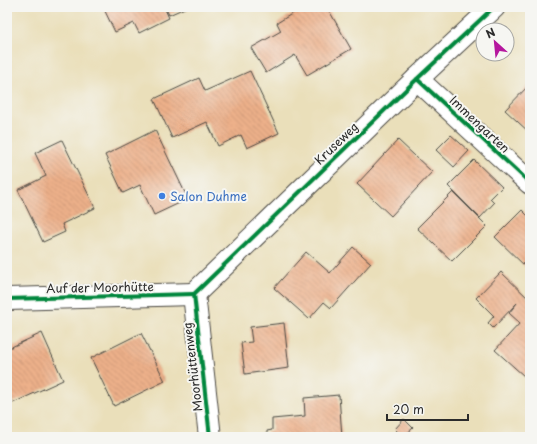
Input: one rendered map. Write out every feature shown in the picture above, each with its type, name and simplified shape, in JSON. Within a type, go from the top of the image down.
[{"type":"street","name":"Kruseweg","points":[[194,294],[417,79],[494,7]]},
{"type":"street","name":"Immengarten","points":[[417,79],[530,183]]},
{"type":"street","name":"Auf der Moorhütte","points":[[7,299],[194,294]]},
{"type":"street","name":"Moorhüttenweg","points":[[194,294],[210,437]]},
{"type":"building","points":[[103,7],[164,7],[169,18],[139,33],[134,23],[115,32]]},
{"type":"building","points":[[165,7],[187,7],[169,15]]},
{"type":"building","points":[[303,7],[327,7],[351,49],[307,75],[295,55],[266,73],[251,48],[281,31],[277,23]]},
{"type":"building","points":[[250,71],[279,133],[247,148],[241,135],[218,146],[207,122],[172,138],[154,99],[199,78],[205,91]]},
{"type":"building","points":[[530,84],[530,133],[505,110]]},
{"type":"building","points":[[155,130],[188,199],[154,215],[140,185],[123,193],[105,155]]},
{"type":"building","points":[[451,135],[469,151],[454,167],[436,150]]},
{"type":"building","points":[[62,140],[95,208],[62,224],[65,232],[43,242],[18,190],[46,176],[35,153]]},
{"type":"building","points":[[398,140],[432,172],[391,216],[357,184]]},
{"type":"building","points":[[474,160],[502,187],[490,199],[494,203],[480,218],[448,186]]},
{"type":"building","points":[[453,192],[487,226],[452,261],[417,228]]},
{"type":"building","points":[[522,210],[530,218],[530,266],[528,269],[495,237]]},
{"type":"building","points":[[353,247],[371,263],[331,308],[324,302],[309,319],[274,288],[306,252],[330,273]]},
{"type":"building","points":[[501,272],[530,300],[530,369],[524,376],[495,350],[520,323],[509,313],[517,303],[493,328],[488,323],[494,316],[476,298]]},
{"type":"building","points":[[284,323],[289,368],[245,374],[241,343],[252,342],[250,327]]},
{"type":"building","points":[[42,333],[63,380],[13,403],[7,391],[7,349]]},
{"type":"building","points":[[141,333],[165,381],[114,406],[91,358]]},
{"type":"building","points":[[339,395],[342,437],[267,437],[267,431],[272,430],[272,419],[305,416],[304,398]]},
{"type":"building","points":[[404,419],[413,428],[403,437],[395,429]]},
{"type":"cycle path","points":[[194,294],[417,79],[494,7]]},
{"type":"cycle path","points":[[417,79],[530,183]]},
{"type":"cycle path","points":[[194,294],[210,437]]},
{"type":"cycle path","points":[[7,299],[194,294]]},
{"type":"place","name":"Salon Duhme","points":[[162,196]]}]
